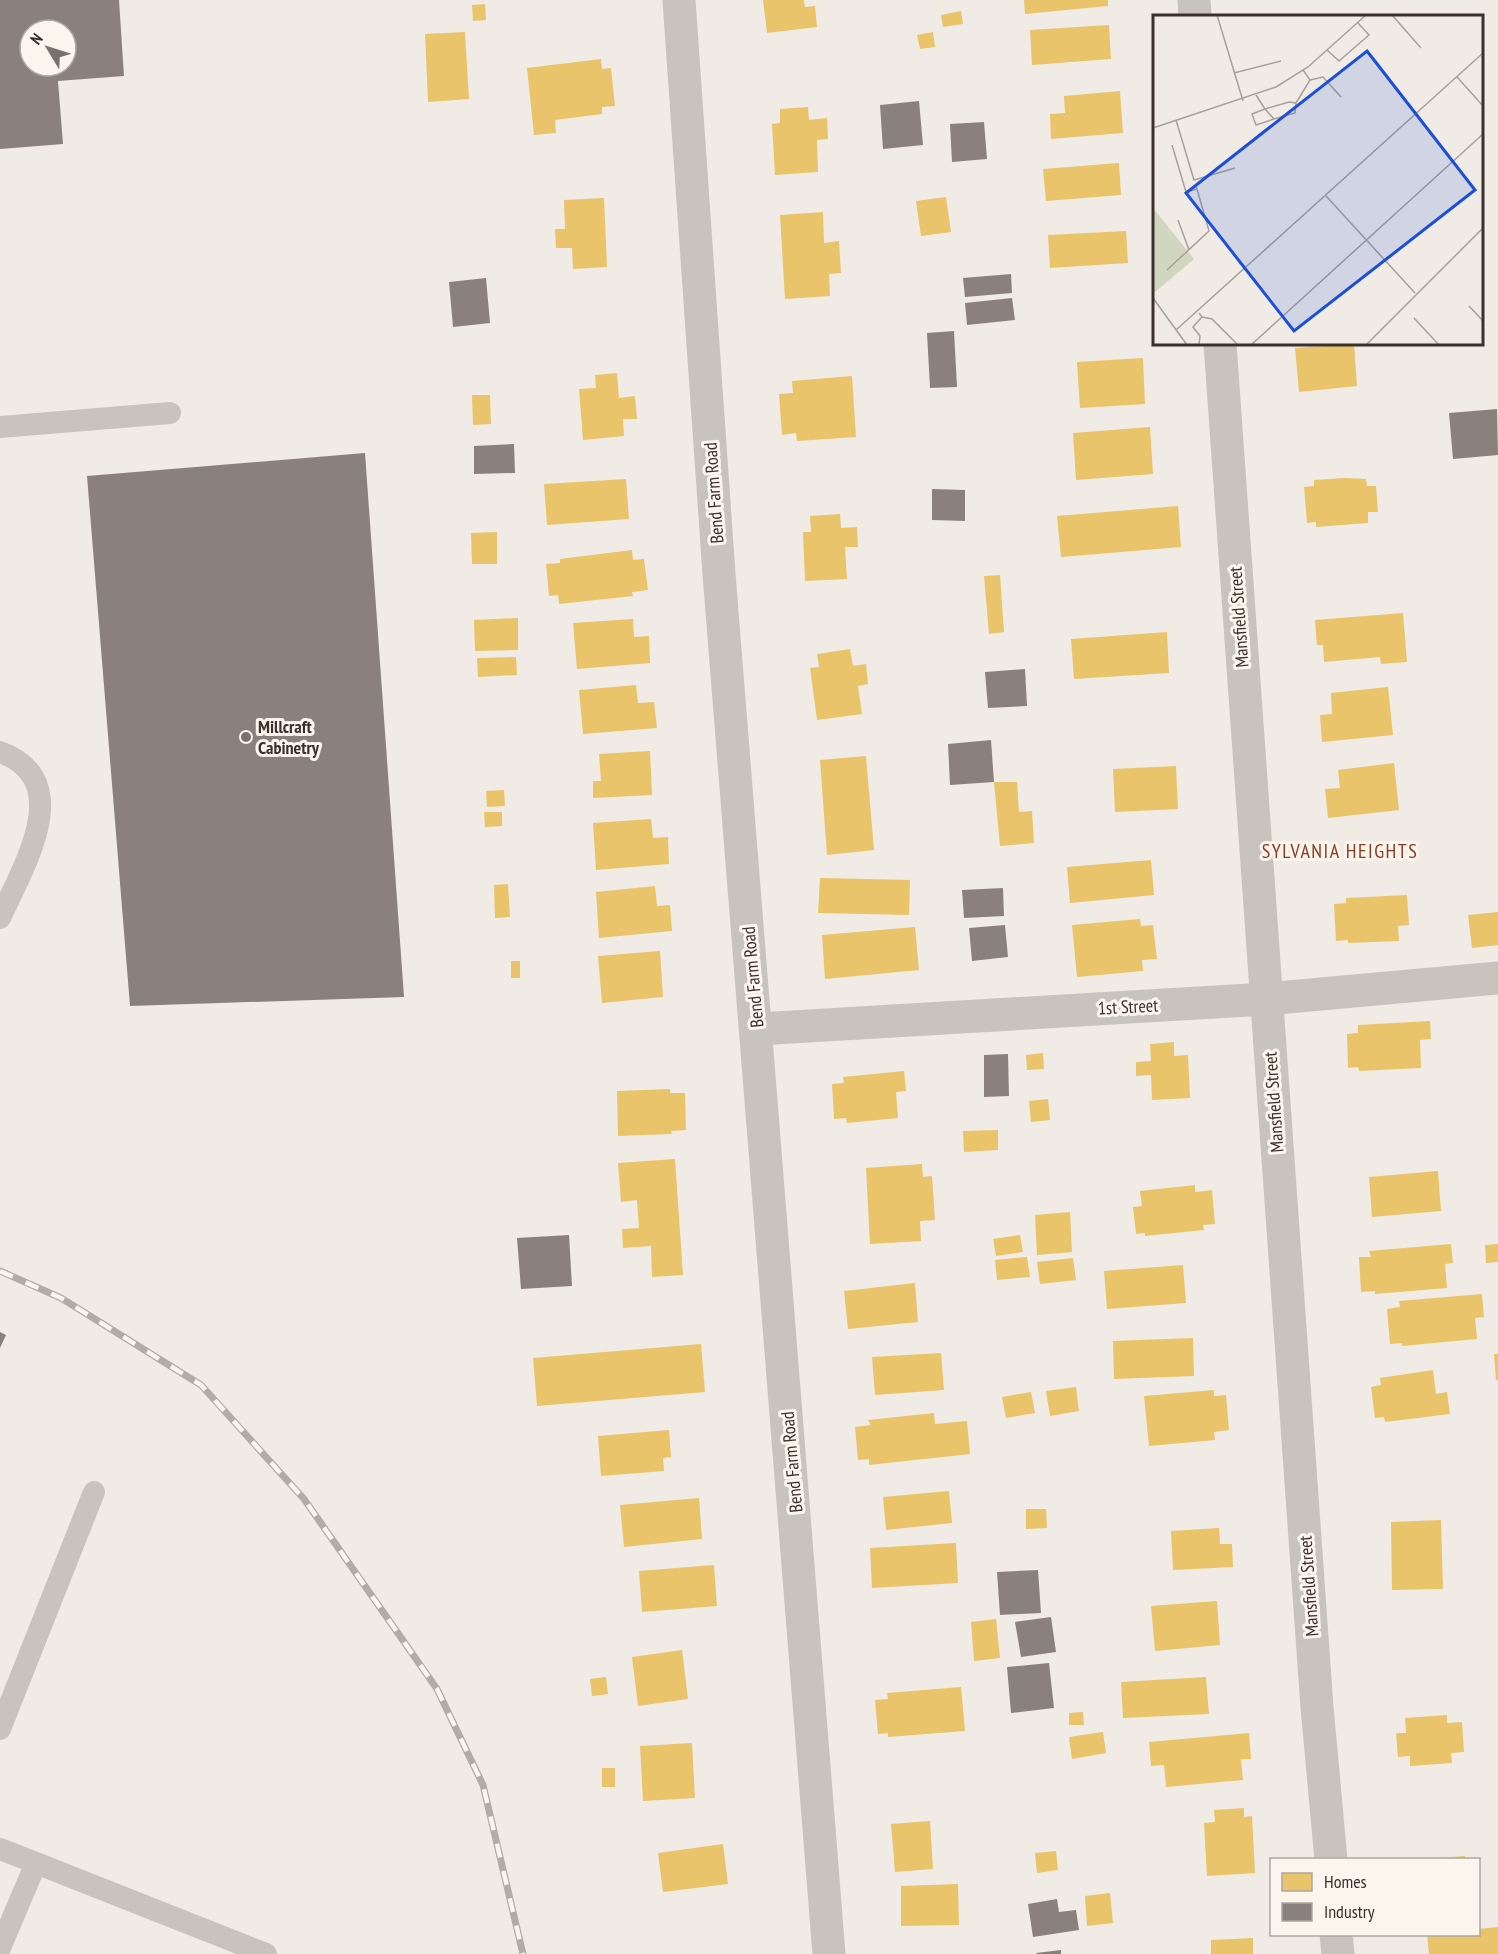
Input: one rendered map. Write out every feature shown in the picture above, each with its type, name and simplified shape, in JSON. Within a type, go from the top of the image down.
[{"type":"street","name":"Bend Farm Road","points":[[679,0],[719,574],[758,1029],[829,1954]]},
{"type":"street","points":[[1194,0],[1195,15]]},
{"type":"street","name":"Mansfield Street","points":[[1220,345],[1266,999],[1331,1858]]},
{"type":"street","name":"1st Street","points":[[758,1029],[1266,999],[1498,978]]},
{"type":"street","points":[[1336,1936],[1338,1954]]},
{"type":"lane","points":[[0,427],[171,413]]},
{"type":"lane","points":[[0,752],[12,757],[35,778],[42,805],[36,839],[0,918]]},
{"type":"lane","points":[[0,1730],[94,1492]]},
{"type":"lane","points":[[0,1849],[266,1954]]},
{"type":"lane","points":[[0,1948],[36,1863]]},
{"type":"building: Homes","points":[[763,0],[804,0],[805,7],[815,6],[817,27],[767,33]]},
{"type":"building: Homes","points":[[1024,0],[1108,0],[1108,6],[1025,14]]},
{"type":"building: Homes","points":[[485,4],[486,20],[473,21],[472,5]]},
{"type":"building: Homes","points":[[961,11],[963,24],[943,27],[941,15]]},
{"type":"building: Homes","points":[[1109,25],[1111,59],[1032,65],[1030,30]]},
{"type":"building: Homes","points":[[465,32],[469,99],[428,102],[425,34]]},
{"type":"building: Homes","points":[[933,32],[935,47],[920,49],[917,35]]},
{"type":"building: Homes","points":[[601,59],[602,69],[611,68],[615,106],[602,107],[602,114],[555,120],[556,133],[534,135],[527,68]]},
{"type":"building: Homes","points":[[1120,91],[1123,133],[1051,139],[1050,114],[1065,113],[1064,96]]},
{"type":"building: Homes","points":[[808,107],[809,120],[827,118],[828,139],[817,140],[818,172],[775,175],[772,124],[780,123],[780,109]]},
{"type":"building: Homes","points":[[1119,163],[1121,195],[1046,201],[1043,169]]},
{"type":"building: Homes","points":[[946,197],[951,232],[921,236],[916,201]]},
{"type":"building: Homes","points":[[604,198],[607,267],[573,269],[572,248],[556,248],[555,229],[565,229],[564,200]]},
{"type":"building: Homes","points":[[823,212],[824,243],[839,241],[841,273],[829,274],[830,296],[785,299],[780,215]]},
{"type":"building: Homes","points":[[1126,231],[1128,263],[1050,268],[1048,235]]},
{"type":"building: Homes","points":[[1354,345],[1357,386],[1299,392],[1295,348]]},
{"type":"building: Homes","points":[[1143,358],[1145,404],[1080,408],[1077,362]]},
{"type":"building: Homes","points":[[617,373],[619,398],[635,396],[637,419],[623,419],[624,436],[583,440],[579,389],[596,388],[595,375]]},
{"type":"building: Homes","points":[[852,376],[856,437],[797,441],[796,433],[782,435],[779,394],[793,393],[792,381]]},
{"type":"building: Homes","points":[[472,395],[490,395],[491,424],[473,425]]},
{"type":"building: Homes","points":[[1150,427],[1153,474],[1076,480],[1073,433]]},
{"type":"building: Homes","points":[[626,479],[629,519],[547,525],[544,484]]},
{"type":"building: Homes","points":[[1366,479],[1367,486],[1376,486],[1378,512],[1368,512],[1368,523],[1316,527],[1316,522],[1307,523],[1304,487],[1314,486],[1314,480]]},
{"type":"building: Homes","points":[[1178,506],[1181,547],[1061,557],[1057,516]]},
{"type":"building: Homes","points":[[840,514],[841,528],[857,527],[858,547],[845,547],[847,579],[805,581],[803,532],[811,532],[810,516]]},
{"type":"building: Homes","points":[[497,532],[497,564],[472,564],[471,533]]},
{"type":"building: Homes","points":[[632,550],[633,560],[644,559],[648,590],[632,592],[633,596],[559,604],[558,595],[549,596],[546,564],[560,563],[560,559]]},
{"type":"building: Homes","points":[[1000,575],[1004,632],[989,634],[984,576]]},
{"type":"building: Homes","points":[[1403,613],[1407,662],[1381,664],[1380,657],[1324,662],[1323,645],[1317,645],[1315,620]]},
{"type":"building: Homes","points":[[518,618],[518,650],[475,651],[474,620]]},
{"type":"building: Homes","points":[[633,619],[634,637],[649,636],[650,663],[577,669],[573,623]]},
{"type":"building: Homes","points":[[1167,632],[1169,673],[1074,679],[1071,639]]},
{"type":"building: Homes","points":[[850,649],[853,666],[866,664],[868,684],[858,686],[862,714],[817,720],[810,668],[819,667],[817,654]]},
{"type":"building: Homes","points":[[516,657],[517,675],[478,677],[477,658]]},
{"type":"building: Homes","points":[[636,685],[638,703],[654,702],[657,728],[583,734],[579,690]]},
{"type":"building: Homes","points":[[1388,687],[1393,735],[1322,742],[1320,715],[1332,714],[1331,693]]},
{"type":"building: Homes","points":[[650,751],[652,795],[593,798],[593,781],[601,781],[599,754]]},
{"type":"building: Homes","points":[[866,756],[874,850],[827,855],[820,760]]},
{"type":"building: Homes","points":[[1394,763],[1399,810],[1328,818],[1325,789],[1340,788],[1338,770]]},
{"type":"building: Homes","points":[[1176,766],[1178,809],[1115,812],[1113,769]]},
{"type":"building: Homes","points":[[994,782],[1017,782],[1019,812],[1032,811],[1034,843],[1000,846]]},
{"type":"building: Homes","points":[[504,790],[505,806],[487,807],[486,791]]},
{"type":"building: Homes","points":[[484,812],[502,812],[502,826],[485,827]]},
{"type":"building: Homes","points":[[651,819],[653,838],[668,837],[669,864],[596,870],[593,823]]},
{"type":"building: Homes","points":[[1151,860],[1154,895],[1070,903],[1067,867]]},
{"type":"building: Homes","points":[[820,878],[910,880],[909,915],[818,913]]},
{"type":"building: Homes","points":[[508,884],[510,917],[495,918],[494,885]]},
{"type":"building: Homes","points":[[655,886],[657,906],[670,905],[672,931],[599,938],[596,892]]},
{"type":"building: Homes","points":[[1407,895],[1409,925],[1398,926],[1399,941],[1348,943],[1348,940],[1336,941],[1334,904],[1346,903],[1346,898]]},
{"type":"building: Homes","points":[[1498,912],[1498,945],[1472,948],[1468,915]]},
{"type":"building: Homes","points":[[1140,919],[1141,926],[1153,925],[1157,959],[1142,960],[1143,971],[1077,977],[1072,925]]},
{"type":"building: Homes","points":[[915,927],[919,970],[825,979],[822,935]]},
{"type":"building: Homes","points":[[660,951],[663,997],[602,1003],[598,956]]},
{"type":"building: Homes","points":[[511,961],[520,961],[520,978],[511,978]]},
{"type":"building: Homes","points":[[1430,1021],[1431,1039],[1420,1040],[1421,1068],[1359,1071],[1358,1067],[1348,1068],[1347,1034],[1358,1033],[1358,1025]]},
{"type":"building: Homes","points":[[1174,1042],[1174,1056],[1188,1055],[1190,1098],[1152,1100],[1151,1075],[1136,1076],[1136,1062],[1151,1061],[1150,1044]]},
{"type":"building: Homes","points":[[1043,1053],[1044,1069],[1027,1070],[1026,1055]]},
{"type":"building: Homes","points":[[904,1071],[906,1091],[896,1092],[898,1118],[847,1123],[846,1118],[834,1119],[832,1084],[844,1083],[843,1077]]},
{"type":"building: Homes","points":[[670,1089],[670,1093],[685,1093],[686,1130],[671,1131],[672,1134],[618,1136],[617,1091]]},
{"type":"building: Homes","points":[[1048,1099],[1050,1120],[1031,1122],[1029,1101]]},
{"type":"building: Homes","points":[[998,1130],[998,1150],[964,1152],[963,1131]]},
{"type":"building: Homes","points":[[675,1159],[683,1275],[652,1277],[651,1246],[623,1248],[622,1229],[639,1228],[637,1200],[621,1202],[618,1163]]},
{"type":"building: Homes","points":[[922,1164],[923,1177],[932,1176],[935,1220],[920,1221],[921,1241],[870,1244],[866,1168]]},
{"type":"building: Homes","points":[[1438,1171],[1441,1211],[1372,1217],[1369,1177]]},
{"type":"building: Homes","points":[[1195,1185],[1195,1192],[1212,1190],[1215,1224],[1203,1225],[1204,1230],[1145,1236],[1145,1233],[1136,1234],[1133,1207],[1142,1206],[1140,1191]]},
{"type":"building: Homes","points":[[1070,1212],[1072,1252],[1037,1255],[1035,1215]]},
{"type":"building: Homes","points":[[1020,1235],[1023,1252],[996,1256],[993,1239]]},
{"type":"building: Homes","points":[[1451,1244],[1453,1263],[1445,1264],[1447,1288],[1375,1294],[1375,1291],[1361,1292],[1359,1257],[1371,1257],[1369,1251]]},
{"type":"building: Homes","points":[[1498,1244],[1498,1262],[1486,1263],[1485,1245]]},
{"type":"building: Homes","points":[[1027,1257],[1030,1277],[997,1280],[995,1260]]},
{"type":"building: Homes","points":[[1073,1258],[1076,1280],[1040,1284],[1037,1262]]},
{"type":"building: Homes","points":[[1183,1265],[1186,1303],[1107,1309],[1104,1271]]},
{"type":"building: Homes","points":[[915,1283],[918,1322],[848,1329],[844,1291]]},
{"type":"building: Homes","points":[[1482,1294],[1484,1317],[1475,1318],[1477,1339],[1402,1346],[1402,1343],[1390,1344],[1387,1309],[1400,1307],[1399,1301]]},
{"type":"building: Homes","points":[[1193,1338],[1194,1376],[1114,1379],[1113,1341]]},
{"type":"building: Homes","points":[[701,1344],[705,1392],[537,1406],[533,1358]]},
{"type":"building: Homes","points":[[941,1353],[944,1390],[875,1395],[872,1357]]},
{"type":"building: Homes","points":[[1494,1354],[1498,1354],[1498,1380],[1496,1380]]},
{"type":"building: Homes","points":[[1433,1370],[1436,1394],[1447,1392],[1450,1414],[1385,1422],[1384,1417],[1375,1418],[1371,1387],[1381,1385],[1380,1378]]},
{"type":"building: Homes","points":[[1076,1387],[1079,1411],[1050,1416],[1046,1391]]},
{"type":"building: Homes","points":[[1214,1390],[1214,1396],[1226,1395],[1229,1430],[1214,1432],[1215,1440],[1149,1446],[1144,1396]]},
{"type":"building: Homes","points":[[1031,1392],[1035,1413],[1006,1418],[1002,1397]]},
{"type":"building: Homes","points":[[934,1413],[935,1424],[967,1421],[970,1454],[869,1465],[869,1459],[858,1460],[855,1427],[871,1425],[868,1420]]},
{"type":"building: Homes","points":[[669,1430],[671,1457],[663,1458],[664,1471],[601,1476],[598,1436]]},
{"type":"building: Homes","points":[[949,1491],[952,1523],[886,1530],[883,1497]]},
{"type":"building: Homes","points":[[699,1498],[702,1539],[624,1547],[620,1505]]},
{"type":"building: Homes","points":[[1026,1509],[1046,1509],[1047,1528],[1026,1529]]},
{"type":"building: Homes","points":[[1441,1520],[1443,1589],[1392,1590],[1391,1522]]},
{"type":"building: Homes","points":[[1219,1528],[1220,1544],[1232,1544],[1233,1567],[1173,1570],[1171,1531]]},
{"type":"building: Homes","points":[[956,1543],[958,1583],[872,1588],[870,1548]]},
{"type":"building: Homes","points":[[714,1565],[717,1606],[642,1612],[639,1571]]},
{"type":"building: Homes","points":[[1217,1601],[1220,1645],[1155,1651],[1151,1606]]},
{"type":"building: Homes","points":[[996,1619],[1000,1658],[974,1661],[971,1622]]},
{"type":"building: Homes","points":[[682,1650],[688,1699],[638,1706],[632,1657]]},
{"type":"building: Homes","points":[[606,1677],[608,1694],[592,1696],[590,1679]]},
{"type":"building: Homes","points":[[1206,1677],[1209,1714],[1123,1718],[1121,1682]]},
{"type":"building: Homes","points":[[961,1687],[965,1731],[888,1737],[888,1733],[878,1734],[875,1700],[888,1699],[887,1693]]},
{"type":"building: Homes","points":[[1083,1712],[1084,1725],[1069,1725],[1069,1713]]},
{"type":"building: Homes","points":[[1447,1715],[1447,1723],[1462,1722],[1464,1752],[1451,1753],[1452,1763],[1410,1766],[1410,1756],[1398,1757],[1396,1733],[1406,1733],[1405,1718]]},
{"type":"building: Homes","points":[[1103,1732],[1106,1753],[1072,1759],[1069,1737]]},
{"type":"building: Homes","points":[[1249,1733],[1251,1759],[1241,1759],[1243,1780],[1166,1787],[1164,1765],[1151,1766],[1149,1742]]},
{"type":"building: Homes","points":[[692,1743],[695,1798],[643,1801],[640,1746]]},
{"type":"building: Homes","points":[[602,1768],[615,1768],[615,1787],[602,1787]]},
{"type":"building: Homes","points":[[1244,1808],[1244,1817],[1252,1816],[1255,1873],[1207,1876],[1204,1823],[1215,1822],[1214,1810]]},
{"type":"building: Homes","points":[[930,1821],[933,1869],[895,1872],[891,1824]]},
{"type":"building: Homes","points":[[723,1844],[728,1884],[663,1892],[658,1853]]},
{"type":"building: Homes","points":[[1056,1851],[1058,1870],[1037,1873],[1035,1853]]},
{"type":"building: Homes","points":[[1465,1856],[1465,1858],[1439,1858]]},
{"type":"building: Homes","points":[[958,1884],[959,1925],[901,1926],[901,1886]]},
{"type":"building: Homes","points":[[1110,1893],[1113,1923],[1087,1926],[1085,1896]]},
{"type":"building: Homes","points":[[1498,1927],[1498,1954],[1429,1954],[1427,1936],[1480,1936],[1480,1929]]},
{"type":"building: Homes","points":[[1253,1938],[1253,1954],[1211,1954],[1211,1940]]},
{"type":"building: Industry","points":[[0,0],[119,0],[124,76],[58,81],[63,144],[0,149]]},
{"type":"building: Industry","points":[[919,101],[923,145],[883,149],[880,105]]},
{"type":"building: Industry","points":[[984,122],[987,159],[952,162],[950,124]]},
{"type":"building: Industry","points":[[1011,274],[1012,293],[965,297],[963,278]]},
{"type":"building: Industry","points":[[486,278],[490,323],[453,327],[449,282]]},
{"type":"building: Industry","points":[[1012,298],[1015,320],[967,325],[965,303]]},
{"type":"building: Industry","points":[[954,331],[957,387],[930,388],[927,333]]},
{"type":"building: Industry","points":[[1497,409],[1498,455],[1453,459],[1449,413]]},
{"type":"building: Industry","points":[[514,444],[515,473],[474,474],[474,446]]},
{"type":"building: Industry","name":"Millcraft Cabinetry","points":[[365,453],[404,997],[130,1006],[87,476]]},
{"type":"building: Industry","points":[[932,489],[965,490],[965,521],[932,520]]},
{"type":"building: Industry","points":[[1025,669],[1027,706],[988,708],[985,672]]},
{"type":"building: Industry","points":[[991,740],[994,782],[950,785],[948,744]]},
{"type":"building: Industry","points":[[1003,888],[1004,916],[964,918],[962,890]]},
{"type":"building: Industry","points":[[1005,925],[1008,957],[972,961],[969,928]]},
{"type":"building: Industry","points":[[1008,1054],[1009,1096],[984,1097],[984,1055]]},
{"type":"building: Industry","points":[[569,1235],[572,1286],[521,1289],[517,1238]]},
{"type":"building: Industry","points":[[0,1332],[6,1335],[0,1348]]},
{"type":"building: Industry","points":[[1038,1570],[1041,1613],[1000,1615],[997,1572]]},
{"type":"building: Industry","points":[[1051,1617],[1056,1652],[1021,1657],[1015,1622]]},
{"type":"building: Industry","points":[[1049,1663],[1054,1708],[1011,1713],[1007,1667]]},
{"type":"building: Industry","points":[[1057,1899],[1059,1912],[1076,1910],[1079,1930],[1033,1937],[1028,1904]]},
{"type":"building: Industry","points":[[1061,1950],[1061,1954],[1036,1953]]},
{"type":"railway","points":[[0,1271],[61,1298],[201,1385],[304,1499],[437,1689],[483,1785],[523,1954]]},
{"type":"place","name":"Millcraft Cabinetry","points":[[246,737]]},
{"type":"district","name":"SYLVANIA HEIGHTS","points":[[1340,851]]}]
